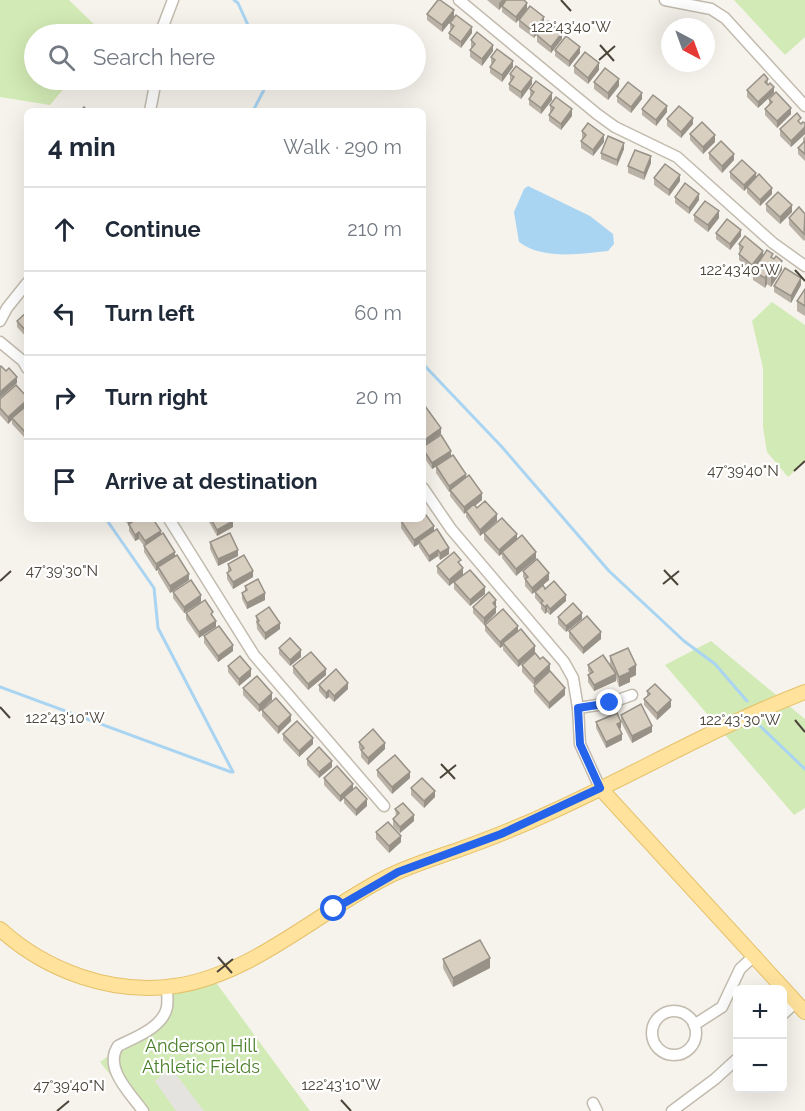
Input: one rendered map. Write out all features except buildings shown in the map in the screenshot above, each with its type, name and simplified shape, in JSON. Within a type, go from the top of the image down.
[{"type":"main road","points":[[0,928],[34,956],[84,978],[126,987],[167,987],[198,982],[236,968],[384,879],[513,829],[730,724],[805,692]]},
{"type":"main road","points":[[600,788],[801,1007]]},
{"type":"street","points":[[164,24],[173,0]]},
{"type":"street","points":[[459,0],[615,127],[677,157],[773,243],[805,266]]},
{"type":"street","points":[[665,0],[711,9],[725,18],[805,106]]},
{"type":"street","points":[[151,108],[154,90]]},
{"type":"street","points":[[0,321],[24,287]]},
{"type":"street","points":[[0,342],[24,363]]},
{"type":"street","points":[[426,492],[456,536],[564,662],[573,678],[578,708],[580,744],[600,788]]},
{"type":"street","points":[[171,522],[254,655],[384,806]]},
{"type":"street","points":[[578,708],[610,703],[632,695]]},
{"type":"street","points":[[694,1025],[722,1007],[740,969],[755,955]]},
{"type":"street","points":[[143,1111],[116,1073],[113,1055],[118,1046],[130,1041],[162,1018],[167,1007],[167,987]]},
{"type":"street","points":[[787,1013],[801,1007]]},
{"type":"street","points":[[666,1012],[680,1012],[687,1015],[694,1025],[694,1041],[685,1052],[670,1054],[663,1052],[654,1042],[652,1035],[655,1021],[666,1012]]},
{"type":"street","points":[[672,1111],[733,1063]]},
{"type":"green space","points":[[0,0],[69,0],[94,24],[24,24],[24,90],[63,90],[50,105],[0,97]]},
{"type":"green space","points":[[734,0],[805,0],[805,37],[785,55]]},
{"type":"green space","points":[[772,302],[805,325],[805,462],[788,477],[767,452],[763,427],[763,368],[752,321]]},
{"type":"green space","points":[[711,641],[805,719],[805,808],[794,815],[665,665]]},
{"type":"green space","name":"Anderson Hill Athletic Fields","points":[[212,977],[310,1111],[139,1111],[100,1062],[158,1022],[167,987]]},
{"type":"shaded area","points":[[171,1068],[204,1111],[176,1111],[155,1081]]},
{"type":"water","points":[[528,186],[590,216],[613,234],[614,244],[608,251],[550,254],[529,248],[519,242],[514,212],[524,189]]},
{"type":"waterway","points":[[234,0],[238,3],[247,24]]},
{"type":"waterway","points":[[255,108],[264,90]]},
{"type":"waterway","points":[[426,367],[502,447],[609,571],[684,641],[715,664],[747,701]]},
{"type":"waterway","points":[[108,522],[154,588],[158,628],[233,772]]},
{"type":"waterway","points":[[0,687],[231,772]]},
{"type":"waterway","points":[[758,724],[805,769]]},
{"type":"route","points":[[334,909],[398,872],[501,834],[600,788],[580,744],[578,708],[610,703]]}]
